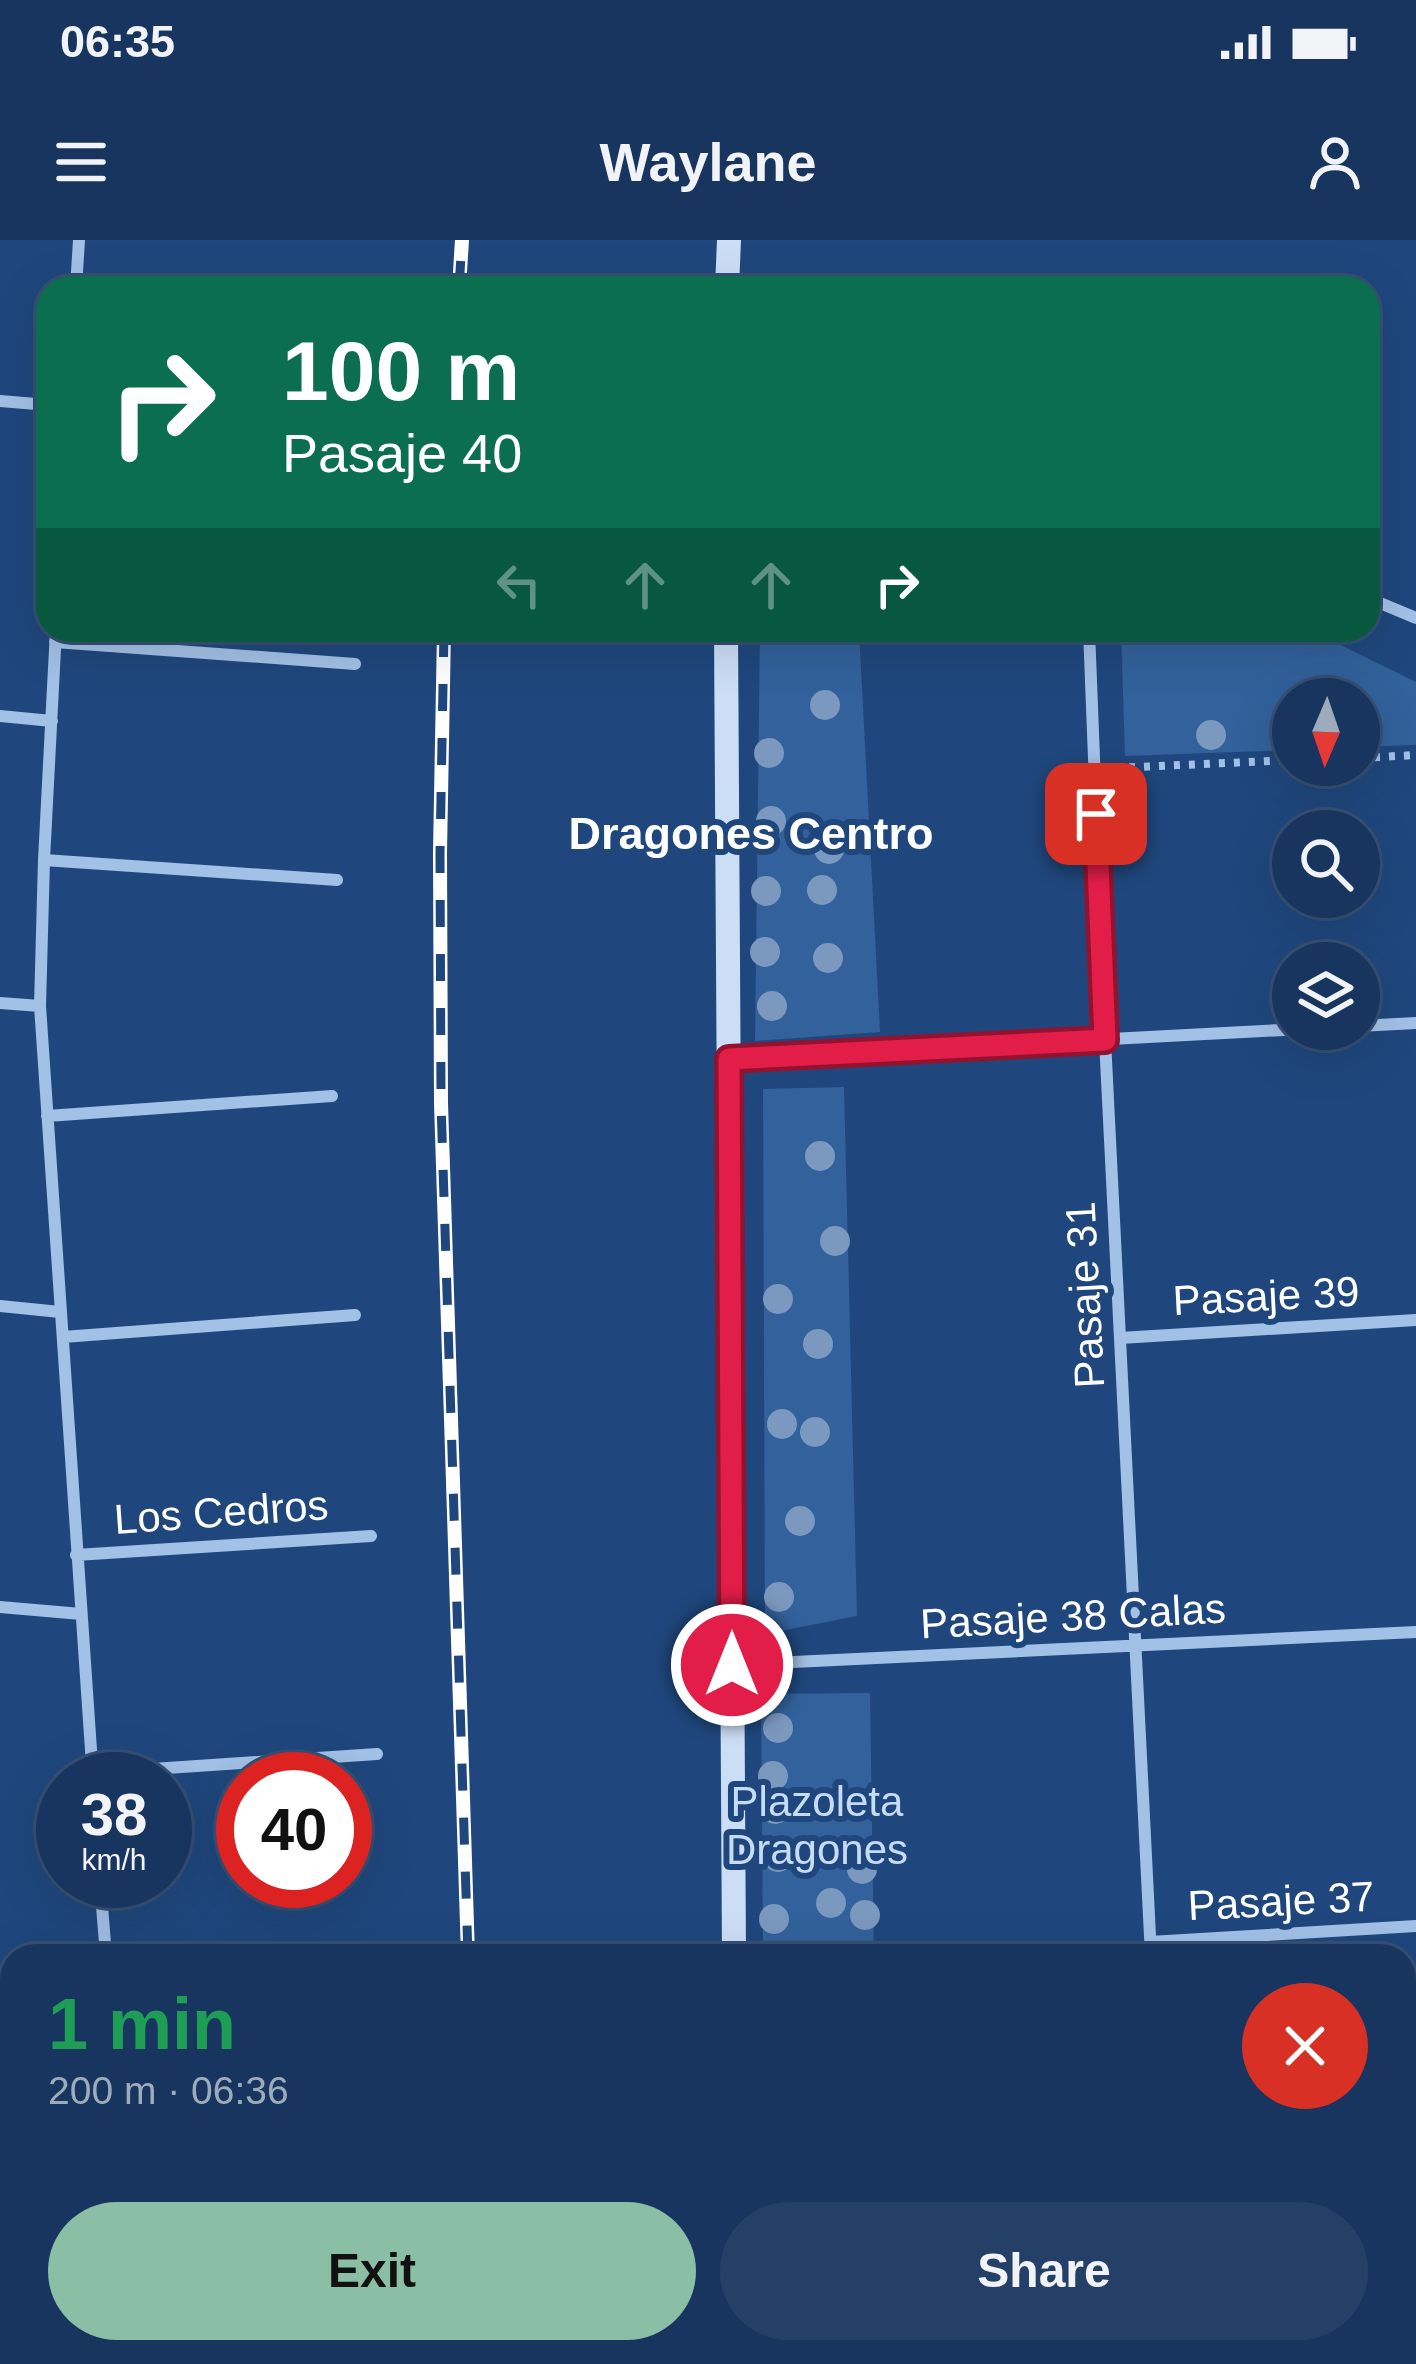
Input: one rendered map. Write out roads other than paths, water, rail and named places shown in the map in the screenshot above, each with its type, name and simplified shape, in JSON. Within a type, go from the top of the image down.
[{"type":"street","points":[[77,276],[79,240]]},
{"type":"street","points":[[728,276],[729,240]]},
{"type":"street","points":[[0,401],[36,404]]},
{"type":"street","points":[[1380,603],[1416,618]]},
{"type":"street","points":[[56,642],[40,1006],[91,1752]]},
{"type":"street","points":[[120,642],[356,664]]},
{"type":"street","points":[[726,642],[734,1944]]},
{"type":"street","name":"Pasaje 31","points":[[1090,642],[1150,1944]]},
{"type":"street","points":[[0,716],[52,721]]},
{"type":"street","points":[[44,860],[337,880]]},
{"type":"street","points":[[0,1003],[40,1006]]},
{"type":"street","points":[[1380,1025],[1416,1023]]},
{"type":"street","points":[[729,1059],[1272,1031]]},
{"type":"street","points":[[47,1116],[332,1096]]},
{"type":"street","points":[[0,1306],[60,1312]]},
{"type":"street","points":[[62,1337],[355,1315]]},
{"type":"street","name":"Pasaje 39","points":[[1120,1338],[1416,1320]]},
{"type":"street","name":"Los Cedros","points":[[76,1555],[370,1536]]},
{"type":"street","points":[[0,1607],[81,1614]]},
{"type":"street","name":"Pasaje 38 Calas","points":[[732,1665],[1416,1632]]},
{"type":"street","points":[[192,1768],[377,1754]]},
{"type":"street","points":[[102,1908],[105,1944]]},
{"type":"street","name":"Pasaje 37","points":[[1208,1944],[1416,1926]]},
{"type":"railway","points":[[460,276],[462,240]]},
{"type":"railway","points":[[444,642],[441,1103],[468,1944]]},
{"type":"district","name":"Dragones Centro","points":[[751,833]]},
{"type":"park label","name":"Plazoleta Dragones","points":[[817,1825]]}]
